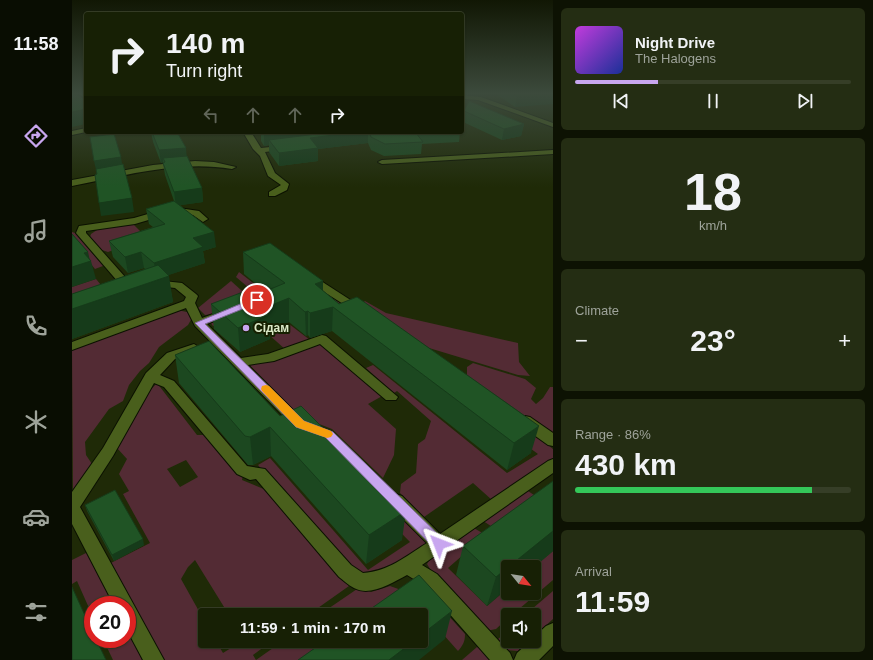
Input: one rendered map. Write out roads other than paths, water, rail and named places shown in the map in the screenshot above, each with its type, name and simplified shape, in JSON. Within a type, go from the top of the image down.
[{"type":"street","points":[[72,134],[84,131]]},
{"type":"street","points":[[252,136],[259,150],[264,155],[270,174],[285,184],[284,188],[272,194]]},
{"type":"street","points":[[259,150],[297,145]]},
{"type":"street","points":[[382,162],[553,152]]},
{"type":"street","points":[[72,183],[191,163],[219,164],[232,167]]},
{"type":"street","points":[[77,229],[95,228],[135,221],[172,210],[196,214],[203,219]]},
{"type":"street","points":[[77,229],[123,281]]},
{"type":"street","points":[[72,346],[189,303],[192,296],[178,285],[123,281],[108,285]]},
{"type":"street","points":[[317,283],[371,316]]},
{"type":"street","points":[[189,303],[199,323],[300,424],[314,429]]},
{"type":"street","points":[[199,323],[236,308]]},
{"type":"street","points":[[239,362],[270,358],[322,339],[391,397]]},
{"type":"street","points":[[119,596],[72,507],[108,452],[151,376],[171,356],[216,340]]},
{"type":"street","points":[[151,376],[169,384],[242,470],[250,474],[260,472],[345,571],[360,582],[380,580],[407,566],[553,464]]},
{"type":"street","points":[[516,415],[553,441]]},
{"type":"street","points":[[384,489],[439,544]]},
{"type":"street","points":[[407,566],[431,580],[503,660]]},
{"type":"street","points":[[136,627],[154,660]]},
{"type":"street","points":[[524,660],[553,633]]},
{"type":"place","name":"Сідам","points":[[246,328]]}]
